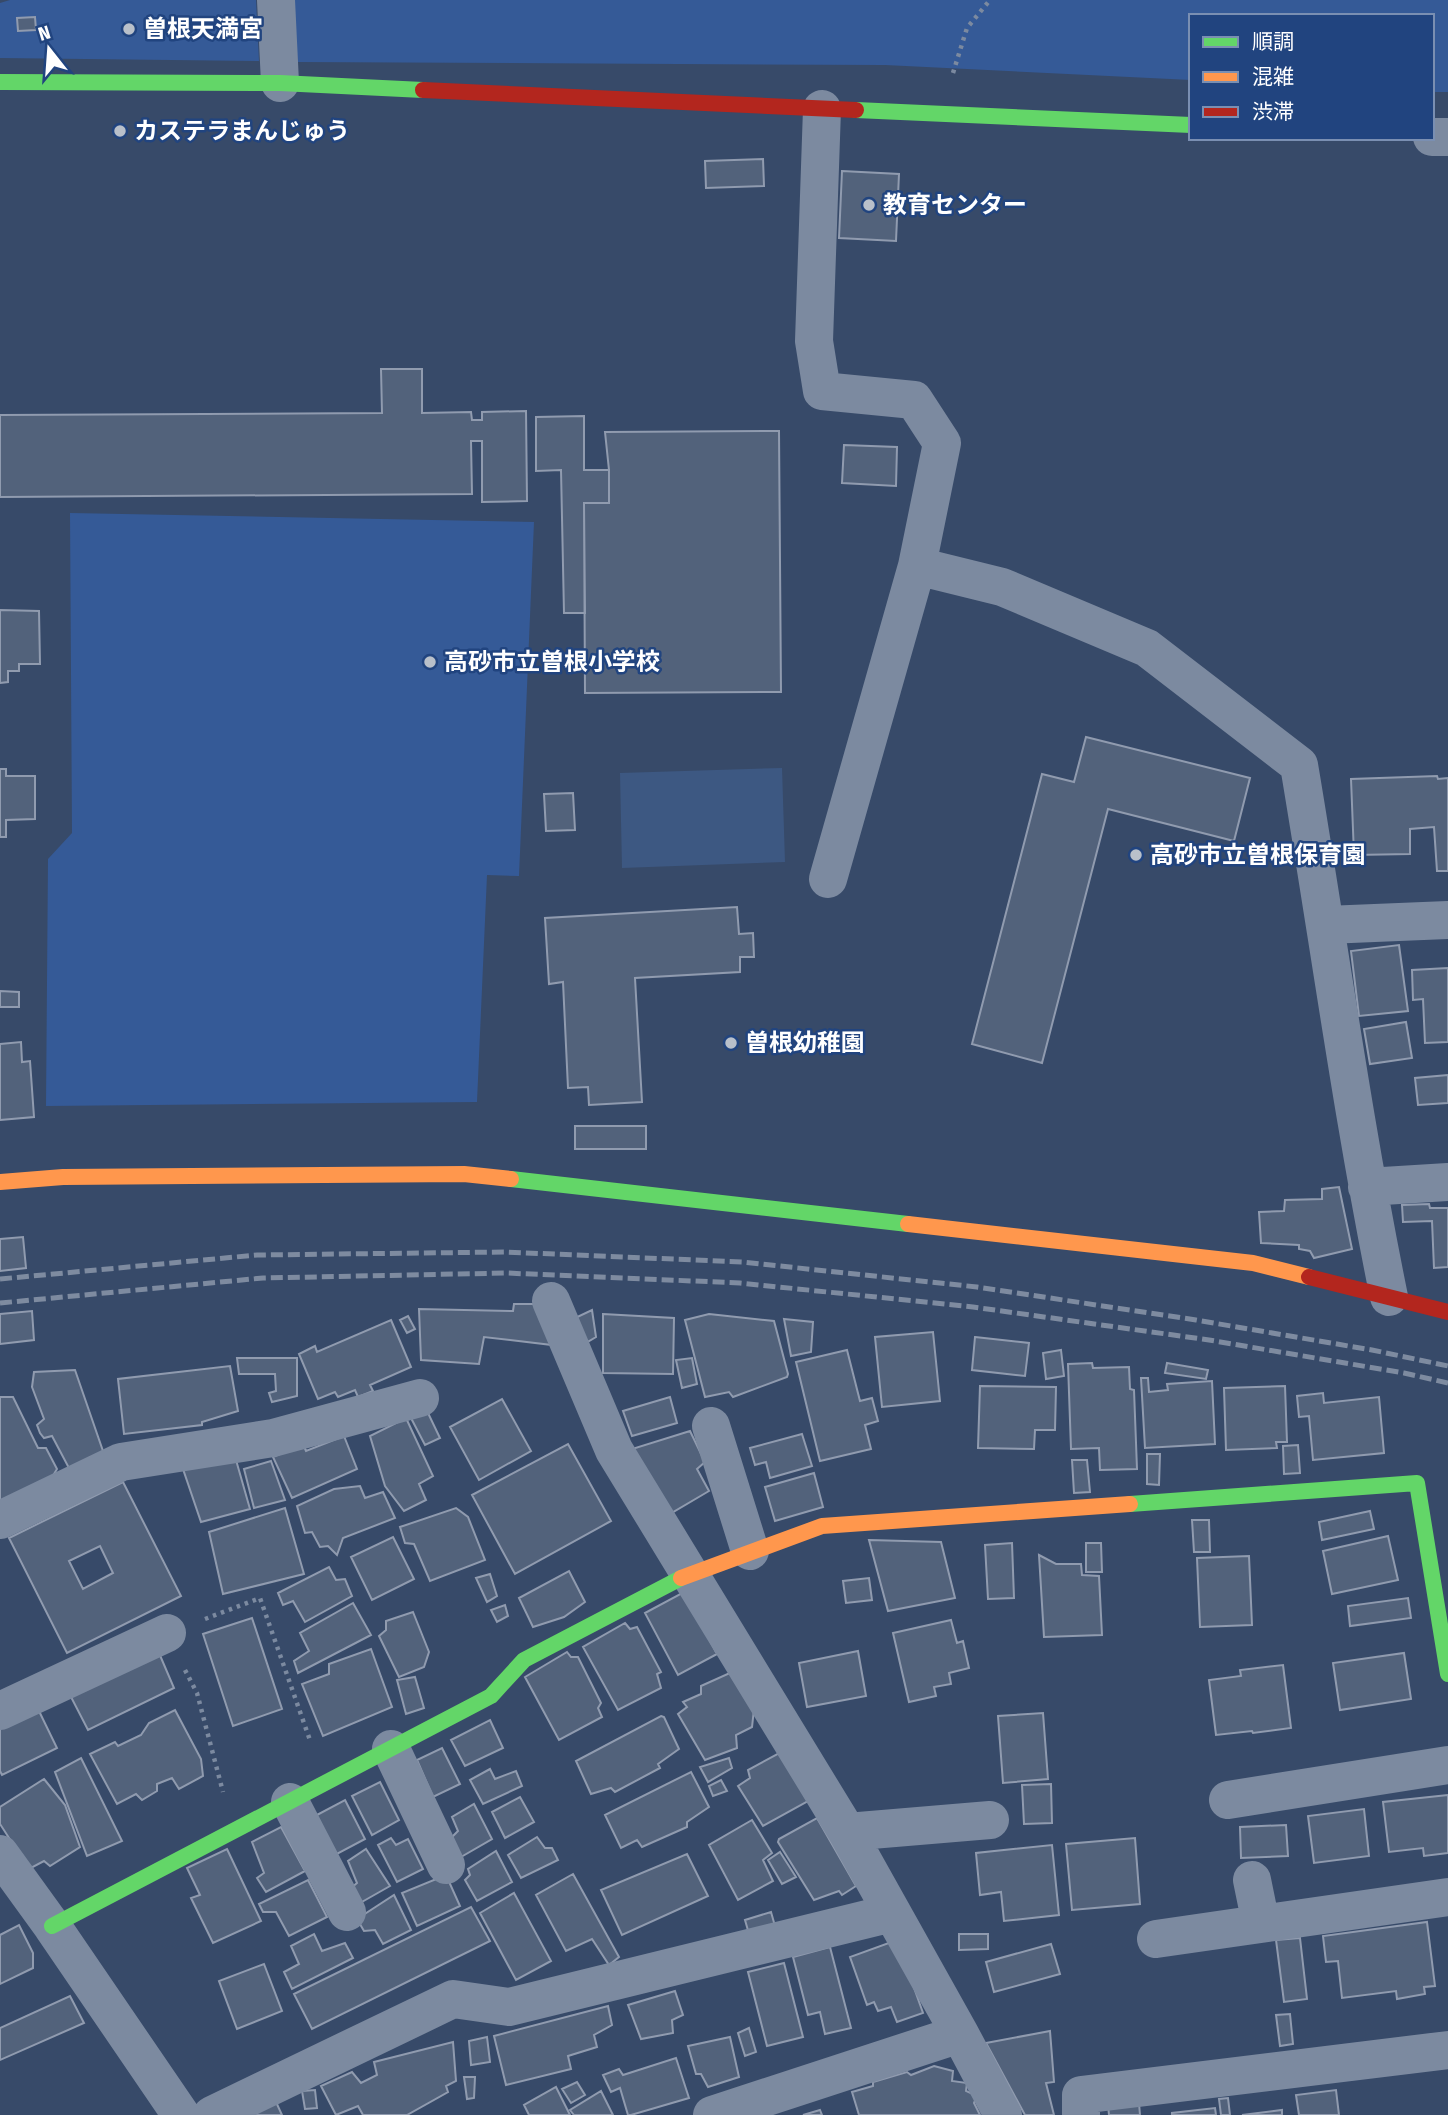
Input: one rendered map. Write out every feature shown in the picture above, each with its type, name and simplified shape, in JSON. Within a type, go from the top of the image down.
[{"type":"street","points":[[276,0],[280,83]]},
{"type":"street","points":[[0,82],[280,83],[1189,125]]},
{"type":"street","points":[[822,108],[814,341],[822,391],[914,400],[942,443],[917,566],[828,879]]},
{"type":"street","points":[[917,566],[1002,587],[1147,648],[1299,765],[1367,1187],[1390,1297]]},
{"type":"street","points":[[1326,925],[1448,919]]},
{"type":"street","points":[[0,1182],[63,1177],[464,1174],[1253,1263],[1448,1312]]},
{"type":"street","points":[[1367,1187],[1448,1182]]},
{"type":"street","points":[[551,1301],[614,1450],[847,1832],[1003,2115]]},
{"type":"street","points":[[0,1520],[121,1462],[273,1438],[420,1398]]},
{"type":"street","points":[[711,1426],[750,1551]]},
{"type":"street","points":[[52,1926],[491,1696],[524,1660],[690,1573],[822,1526],[1417,1483],[1443,1618],[1448,1674]]},
{"type":"street","points":[[0,1712],[167,1633]]},
{"type":"street","points":[[391,1749],[446,1865]]},
{"type":"street","points":[[1228,1800],[1448,1765]]},
{"type":"street","points":[[290,1802],[347,1912]]},
{"type":"street","points":[[847,1832],[990,1820]]},
{"type":"street","points":[[0,1854],[181,2115]]},
{"type":"street","points":[[1252,1880],[1261,1924]]},
{"type":"street","points":[[1156,1940],[1448,1897]]},
{"type":"street","points":[[212,2115],[453,1999],[509,2007],[892,1913]]},
{"type":"street","points":[[712,2115],[960,2034]]},
{"type":"street","points":[[1081,2115],[1080,2095],[1448,2050]]},
{"type":"path","points":[[940,114],[967,28],[990,0]]},
{"type":"path","points":[[234,1832],[197,1693],[167,1633],[260,1598],[325,1783]]},
{"type":"shaded area","name":"曽根天満宮","points":[[10,0],[256,0],[259,61],[0,58],[0,3]]},
{"type":"shaded area","points":[[289,0],[1448,0],[1448,92],[1434,92],[1434,14],[1189,14],[1189,80],[885,65],[294,62]]},
{"type":"shaded area","points":[[70,513],[534,522],[519,876],[487,875],[477,1102],[46,1106],[48,859],[72,833]]},
{"type":"shaded area","points":[[782,768],[785,862],[622,868],[620,773]]},
{"type":"building","points":[[35,17],[36,30],[18,31],[17,18]]},
{"type":"building","points":[[763,159],[764,186],[706,188],[705,161]]},
{"type":"building","points":[[842,171],[899,174],[896,241],[839,238]]},
{"type":"building","points":[[381,369],[422,369],[422,413],[471,412],[472,420],[482,420],[482,412],[526,411],[527,501],[482,502],[482,441],[471,441],[472,494],[0,497],[0,415],[382,413]]},
{"type":"building","points":[[584,416],[584,470],[609,470],[609,503],[584,503],[585,613],[564,613],[561,470],[536,471],[536,417]]},
{"type":"building","points":[[779,431],[781,692],[585,693],[584,503],[609,503],[605,432]]},
{"type":"building","points":[[844,445],[897,447],[896,486],[842,483]]},
{"type":"building","points":[[0,610],[39,611],[40,664],[19,664],[19,671],[8,671],[8,682],[0,683]]},
{"type":"building","points":[[1086,737],[1250,778],[1234,841],[1108,809],[1042,1063],[972,1044],[1042,774],[1074,782]]},
{"type":"building","points":[[0,769],[6,769],[6,776],[35,776],[35,819],[6,820],[6,837],[0,837]]},
{"type":"building","points":[[1437,776],[1438,779],[1448,778],[1448,871],[1437,871],[1434,827],[1410,829],[1410,854],[1354,855],[1351,779]]},
{"type":"building","points":[[573,793],[575,830],[546,831],[544,794]]},
{"type":"building","points":[[737,907],[739,934],[753,933],[754,957],[740,957],[740,972],[635,978],[642,1102],[589,1105],[588,1087],[568,1088],[563,982],[549,984],[545,918]]},
{"type":"building","points":[[1399,945],[1408,1011],[1359,1016],[1351,951]]},
{"type":"building","points":[[1448,968],[1448,1042],[1425,1043],[1423,999],[1413,1000],[1412,970]]},
{"type":"building","points":[[0,991],[19,992],[19,1007],[0,1007]]},
{"type":"building","points":[[1406,1022],[1412,1058],[1370,1064],[1364,1029]]},
{"type":"building","points":[[21,1042],[22,1062],[30,1061],[34,1117],[0,1120],[0,1044]]},
{"type":"building","points":[[1448,1075],[1448,1103],[1418,1105],[1415,1078]]},
{"type":"building","points":[[575,1126],[646,1126],[646,1149],[575,1149]]},
{"type":"building","points":[[1339,1187],[1352,1249],[1314,1258],[1310,1251],[1299,1249],[1299,1245],[1261,1243],[1259,1212],[1284,1211],[1285,1200],[1322,1199],[1322,1189]]},
{"type":"building","points":[[1429,1204],[1430,1208],[1448,1208],[1448,1267],[1434,1268],[1432,1221],[1403,1222],[1402,1205]]},
{"type":"building","points":[[23,1237],[26,1268],[0,1271],[0,1239]]},
{"type":"building","points":[[514,1304],[538,1304],[552,1345],[484,1337],[479,1364],[421,1360],[419,1309],[513,1311]]},
{"type":"building","points":[[592,1310],[596,1337],[584,1344],[573,1319]]},
{"type":"building","points":[[32,1311],[34,1340],[0,1344],[0,1314]]},
{"type":"building","points":[[603,1314],[674,1318],[673,1374],[603,1373]]},
{"type":"building","points":[[709,1314],[774,1321],[787,1377],[733,1397],[729,1392],[705,1397],[685,1320]]},
{"type":"building","points":[[408,1316],[415,1329],[407,1333],[400,1320]]},
{"type":"building","points":[[784,1319],[813,1322],[811,1352],[791,1356]]},
{"type":"building","points":[[391,1320],[411,1367],[370,1385],[373,1391],[358,1397],[355,1390],[338,1397],[335,1392],[318,1399],[299,1354],[315,1346],[317,1352]]},
{"type":"building","points":[[933,1332],[940,1401],[882,1407],[875,1337]]},
{"type":"building","points":[[975,1337],[1029,1343],[1025,1376],[972,1370]]},
{"type":"building","points":[[847,1350],[860,1401],[872,1398],[878,1421],[865,1425],[871,1449],[820,1461],[796,1362]]},
{"type":"building","points":[[1061,1350],[1064,1376],[1046,1379],[1043,1353]]},
{"type":"building","points":[[237,1358],[297,1358],[297,1396],[272,1402],[269,1393],[276,1391],[275,1374],[239,1374]]},
{"type":"building","points":[[692,1358],[697,1384],[682,1388],[676,1360]]},
{"type":"building","points":[[1092,1363],[1093,1368],[1129,1367],[1130,1389],[1134,1390],[1137,1469],[1100,1470],[1099,1448],[1071,1449],[1068,1364]]},
{"type":"building","points":[[1167,1363],[1208,1370],[1206,1379],[1165,1373]]},
{"type":"building","points":[[230,1366],[238,1411],[202,1422],[202,1425],[124,1434],[118,1379]]},
{"type":"building","points":[[75,1370],[104,1454],[70,1470],[52,1436],[44,1438],[40,1433],[37,1425],[44,1419],[32,1387],[34,1372]]},
{"type":"building","points":[[1141,1378],[1148,1378],[1149,1392],[1168,1390],[1167,1384],[1212,1381],[1215,1444],[1145,1448]]},
{"type":"building","points":[[980,1386],[1056,1387],[1055,1430],[1035,1430],[1034,1449],[978,1448]]},
{"type":"building","points":[[1285,1386],[1287,1442],[1276,1442],[1277,1448],[1226,1450],[1224,1388]]},
{"type":"building","points":[[1323,1393],[1324,1403],[1379,1397],[1384,1453],[1313,1460],[1309,1416],[1299,1417],[1297,1396]]},
{"type":"building","points":[[0,1397],[13,1397],[38,1448],[46,1448],[57,1469],[48,1484],[0,1507]]},
{"type":"building","points":[[670,1397],[677,1423],[632,1436],[623,1411]]},
{"type":"building","points":[[502,1399],[531,1451],[479,1480],[450,1427]]},
{"type":"building","points":[[428,1413],[440,1438],[425,1445],[411,1418]]},
{"type":"building","points":[[406,1418],[433,1476],[419,1484],[426,1500],[404,1511],[385,1486],[370,1436]]},
{"type":"building","points":[[690,1431],[705,1462],[697,1469],[709,1491],[668,1515],[632,1449]]},
{"type":"building","points":[[802,1434],[812,1466],[770,1478],[766,1462],[755,1465],[750,1448]]},
{"type":"building","points":[[344,1436],[357,1469],[292,1498],[273,1457],[303,1444],[306,1451]]},
{"type":"building","points":[[568,1444],[611,1521],[515,1574],[472,1495]]},
{"type":"building","points":[[1298,1445],[1300,1473],[1284,1474],[1283,1446]]},
{"type":"building","points":[[1147,1454],[1160,1454],[1159,1485],[1147,1484]]},
{"type":"building","points":[[236,1460],[250,1509],[201,1522],[183,1469]]},
{"type":"building","points":[[1072,1460],[1087,1460],[1090,1492],[1074,1493]]},
{"type":"building","points":[[271,1461],[285,1500],[254,1508],[244,1469]]},
{"type":"building","points":[[814,1473],[823,1507],[775,1521],[765,1487]]},
{"type":"building","points":[[123,1482],[181,1596],[67,1653],[9,1538]],"holes":[[[100,1546],[113,1573],[83,1589],[69,1561]]]},
{"type":"building","points":[[360,1486],[365,1498],[383,1492],[395,1518],[343,1538],[337,1555],[328,1546],[320,1547],[312,1532],[305,1533],[297,1506],[334,1489]]},
{"type":"building","points":[[285,1508],[304,1574],[223,1594],[209,1532]]},
{"type":"building","points":[[456,1508],[468,1517],[485,1560],[430,1581],[414,1544],[405,1543],[400,1527]]},
{"type":"building","points":[[1370,1511],[1374,1529],[1322,1540],[1319,1522]]},
{"type":"building","points":[[1192,1520],[1209,1520],[1210,1552],[1194,1552]]},
{"type":"building","points":[[1388,1536],[1398,1580],[1332,1594],[1323,1551]]},
{"type":"building","points":[[393,1537],[414,1579],[372,1600],[351,1557]]},
{"type":"building","points":[[869,1540],[941,1542],[955,1598],[888,1611]]},
{"type":"building","points":[[1012,1543],[1014,1598],[988,1599],[985,1545]]},
{"type":"building","points":[[1086,1543],[1101,1543],[1102,1572],[1086,1572]]},
{"type":"building","points":[[1039,1555],[1056,1564],[1081,1564],[1082,1575],[1099,1576],[1102,1635],[1044,1637]]},
{"type":"building","points":[[1249,1556],[1252,1625],[1200,1627],[1197,1558]]},
{"type":"building","points":[[329,1567],[336,1580],[345,1579],[352,1596],[305,1622],[293,1601],[283,1605],[278,1593]]},
{"type":"building","points":[[569,1571],[585,1602],[564,1617],[533,1627],[519,1598]]},
{"type":"building","points":[[490,1574],[497,1596],[487,1602],[476,1578]]},
{"type":"building","points":[[869,1578],[872,1600],[846,1603],[843,1581]]},
{"type":"building","points":[[684,1592],[717,1654],[678,1675],[645,1613]]},
{"type":"building","points":[[1408,1598],[1411,1618],[1350,1626],[1348,1606]]},
{"type":"building","points":[[353,1603],[371,1635],[298,1673],[294,1661],[309,1651],[300,1633]]},
{"type":"building","points":[[505,1605],[508,1616],[497,1622],[491,1610]]},
{"type":"building","points":[[413,1612],[429,1652],[424,1667],[399,1677],[379,1636],[386,1630],[386,1621]]},
{"type":"building","points":[[252,1618],[282,1709],[233,1726],[203,1634]]},
{"type":"building","points":[[951,1620],[957,1643],[963,1641],[969,1668],[949,1673],[951,1684],[934,1687],[936,1696],[909,1702],[893,1633]]},
{"type":"building","points":[[625,1623],[630,1629],[637,1627],[661,1672],[657,1674],[661,1688],[618,1710],[583,1647]]},
{"type":"building","points":[[371,1649],[392,1707],[323,1736],[302,1684],[329,1674],[329,1664]]},
{"type":"building","points":[[858,1651],[866,1696],[807,1707],[799,1663]]},
{"type":"building","points":[[567,1652],[571,1657],[578,1657],[601,1703],[598,1708],[602,1717],[559,1740],[525,1677]]},
{"type":"building","points":[[159,1653],[174,1688],[88,1730],[70,1695]]},
{"type":"building","points":[[1404,1653],[1411,1699],[1340,1710],[1333,1663]]},
{"type":"building","points":[[1283,1665],[1291,1728],[1216,1735],[1209,1680],[1241,1676],[1240,1670]]},
{"type":"building","points":[[732,1672],[754,1709],[752,1727],[736,1735],[737,1748],[705,1760],[678,1714],[687,1707],[683,1702],[701,1694],[701,1686]]},
{"type":"building","points":[[415,1677],[424,1708],[406,1714],[397,1680]]},
{"type":"building","points":[[38,1709],[57,1748],[2,1775],[0,1727]]},
{"type":"building","points":[[175,1710],[201,1759],[203,1776],[179,1789],[172,1778],[157,1784],[157,1791],[142,1800],[136,1794],[117,1804],[90,1754],[115,1742],[118,1746],[141,1735],[149,1723]]},
{"type":"building","points":[[1043,1713],[1048,1779],[1003,1783],[998,1716]]},
{"type":"building","points":[[661,1716],[664,1717],[679,1749],[658,1764],[660,1768],[615,1792],[611,1788],[591,1794],[576,1761]]},
{"type":"building","points":[[490,1720],[503,1748],[465,1766],[451,1740]]},
{"type":"building","points":[[442,1748],[460,1784],[433,1797],[417,1760]]},
{"type":"building","points":[[783,1751],[812,1799],[763,1826],[738,1786],[750,1778],[748,1770]]},
{"type":"building","points":[[81,1758],[122,1841],[87,1856],[55,1772]]},
{"type":"building","points":[[729,1758],[732,1768],[708,1782],[700,1767]]},
{"type":"building","points":[[490,1769],[495,1779],[516,1771],[522,1786],[483,1804],[470,1780]]},
{"type":"building","points":[[691,1772],[709,1807],[687,1822],[687,1827],[642,1847],[637,1840],[621,1848],[605,1815]]},
{"type":"building","points":[[44,1779],[65,1805],[80,1847],[50,1866],[44,1861],[29,1869],[0,1824],[0,1807]]},
{"type":"building","points":[[721,1780],[727,1791],[713,1796],[709,1786]]},
{"type":"building","points":[[380,1782],[399,1820],[372,1835],[352,1796]]},
{"type":"building","points":[[1051,1784],[1052,1823],[1024,1824],[1022,1785]]},
{"type":"building","points":[[1448,1795],[1448,1853],[1424,1856],[1423,1848],[1389,1852],[1383,1802]]},
{"type":"building","points":[[520,1797],[534,1822],[505,1838],[492,1812]]},
{"type":"building","points":[[345,1800],[365,1839],[335,1855],[315,1816]]},
{"type":"building","points":[[474,1804],[492,1839],[461,1857],[450,1839],[458,1831],[452,1817]]},
{"type":"building","points":[[1364,1809],[1369,1856],[1314,1863],[1308,1816]]},
{"type":"building","points":[[817,1818],[856,1886],[842,1895],[839,1891],[814,1900],[778,1842]]},
{"type":"building","points":[[752,1820],[772,1853],[763,1860],[773,1881],[738,1900],[709,1845]]},
{"type":"building","points":[[1286,1825],[1288,1856],[1241,1858],[1240,1827]]},
{"type":"building","points":[[281,1827],[305,1871],[266,1892],[257,1878],[264,1873],[252,1842]]},
{"type":"building","points":[[537,1837],[545,1848],[552,1848],[558,1860],[521,1878],[508,1855]]},
{"type":"building","points":[[391,1838],[396,1845],[408,1839],[423,1869],[397,1882],[378,1845]]},
{"type":"building","points":[[1135,1838],[1140,1904],[1072,1910],[1066,1844]]},
{"type":"building","points":[[1052,1845],[1059,1915],[1004,1921],[1001,1892],[980,1895],[976,1853]]},
{"type":"building","points":[[227,1849],[261,1921],[213,1943],[191,1898],[200,1895],[187,1868]]},
{"type":"building","points":[[366,1849],[390,1886],[360,1903],[350,1889],[357,1883],[348,1861]]},
{"type":"building","points":[[496,1851],[512,1882],[477,1901],[465,1880],[470,1875],[468,1869]]},
{"type":"building","points":[[780,1852],[796,1877],[782,1884],[768,1860]]},
{"type":"building","points":[[687,1854],[708,1896],[622,1935],[601,1890]]},
{"type":"building","points":[[573,1874],[619,1957],[609,1965],[592,1939],[566,1951],[536,1895]]},
{"type":"building","points":[[446,1875],[460,1906],[417,1926],[402,1893]]},
{"type":"building","points":[[308,1880],[327,1917],[289,1936],[276,1912],[263,1912],[259,1904]]},
{"type":"building","points":[[514,1893],[551,1961],[516,1980],[480,1913]]},
{"type":"building","points":[[394,1895],[411,1930],[383,1944],[375,1930],[364,1931],[357,1919]]},
{"type":"building","points":[[471,1907],[490,1941],[312,2029],[294,1994]]},
{"type":"building","points":[[771,1912],[775,1926],[749,1934],[745,1920]]},
{"type":"building","points":[[1427,1922],[1435,1986],[1424,1987],[1425,1994],[1397,1999],[1396,1991],[1342,1998],[1338,1961],[1326,1962],[1323,1936]]},
{"type":"building","points":[[19,1925],[33,1953],[33,1968],[0,1984],[0,1935]]},
{"type":"building","points":[[314,1934],[322,1951],[345,1943],[353,1958],[292,1989],[284,1972],[299,1964],[291,1946]]},
{"type":"building","points":[[959,1934],[988,1934],[988,1949],[959,1950]]},
{"type":"building","points":[[1300,1938],[1307,1999],[1284,2002],[1276,1940]]},
{"type":"building","points":[[897,1940],[923,2013],[897,2022],[891,2007],[878,2011],[874,2002],[867,2005],[850,1957]]},
{"type":"building","points":[[1051,1944],[1060,1974],[994,1992],[986,1962]]},
{"type":"building","points":[[830,1947],[851,2028],[825,2034],[820,2012],[808,2015],[793,1957]]},
{"type":"building","points":[[784,1963],[803,2037],[767,2046],[748,1972]]},
{"type":"building","points":[[264,1964],[282,2011],[237,2029],[219,1981]]},
{"type":"building","points":[[675,1991],[683,2015],[672,2020],[673,2033],[641,2039],[628,2005]]},
{"type":"building","points":[[70,1996],[84,2023],[0,2060],[0,2028]]},
{"type":"building","points":[[608,2006],[612,2025],[594,2035],[597,2047],[568,2056],[571,2069],[506,2085],[494,2036]]},
{"type":"building","points":[[1290,2014],[1293,2044],[1280,2046],[1276,2015]]},
{"type":"building","points":[[749,2028],[756,2052],[745,2056],[738,2033]]},
{"type":"building","points":[[1050,2031],[1054,2082],[1046,2083],[1054,2115],[1025,2115],[986,2043]]},
{"type":"building","points":[[487,2037],[490,2062],[471,2065],[469,2041]]},
{"type":"building","points":[[730,2037],[739,2077],[708,2087],[701,2074],[696,2074],[688,2046]]},
{"type":"building","points":[[453,2042],[456,2081],[446,2086],[448,2092],[407,2115],[363,2115],[358,2106],[336,2115],[321,2086],[352,2072],[361,2083],[377,2075],[374,2062]]},
{"type":"building","points":[[676,2058],[689,2098],[631,2115],[628,2115],[620,2088],[611,2092],[603,2075],[619,2069],[623,2075]]},
{"type":"building","points":[[934,2066],[953,2071],[952,2081],[967,2083],[966,2091],[977,2096],[974,2103],[980,2115],[859,2115],[852,2092],[873,2086],[873,2082],[907,2072],[911,2075]]},
{"type":"building","points":[[464,2077],[475,2077],[474,2098],[467,2099]]},
{"type":"building","points":[[577,2082],[585,2095],[571,2103],[562,2089]]},
{"type":"building","points":[[556,2087],[570,2115],[529,2115],[524,2105]]},
{"type":"building","points":[[315,2090],[317,2108],[305,2109],[302,2091]]},
{"type":"building","points":[[1336,2090],[1339,2115],[1299,2115],[1296,2095]]},
{"type":"building","points":[[601,2091],[613,2115],[574,2115],[570,2110]]},
{"type":"building","points":[[1228,2098],[1230,2115],[1221,2115],[1219,2099]]},
{"type":"building","points":[[276,2102],[282,2115],[243,2115]]},
{"type":"building","points":[[1139,2103],[1140,2115],[1109,2115],[1108,2105]]},
{"type":"building","points":[[1215,2108],[1216,2115],[1172,2115],[1172,2113]]},
{"type":"building","points":[[820,2110],[822,2115],[803,2115]]},
{"type":"building","points":[[1282,2110],[1282,2115],[1242,2115]]},
{"type":"railway","points":[[0,1279],[257,1255],[505,1252],[742,1262],[977,1287],[1196,1320],[1448,1366]]},
{"type":"railway","points":[[0,1303],[263,1278],[506,1273],[740,1283],[973,1307],[1209,1340],[1448,1383]]},
{"type":"traffic: fast","points":[[0,82],[280,83],[423,90]]},
{"type":"traffic: fast","points":[[856,110],[1189,125]]},
{"type":"traffic: fast","points":[[511,1179],[908,1224]]},
{"type":"traffic: fast","points":[[1130,1504],[1417,1483],[1448,1674]]},
{"type":"traffic: fast","points":[[52,1926],[491,1696],[524,1660],[681,1578]]},
{"type":"traffic: slow","points":[[0,1182],[63,1177],[464,1174],[511,1179]]},
{"type":"traffic: slow","points":[[908,1224],[1253,1263],[1309,1277]]},
{"type":"traffic: slow","points":[[681,1578],[822,1526],[1130,1504]]},
{"type":"traffic: jam","points":[[423,90],[856,110]]},
{"type":"traffic: jam","points":[[1309,1277],[1448,1312]]},
{"type":"place","name":"曽根天満宮","points":[[129,29]]},
{"type":"place","name":"カステラまんじゅう","points":[[120,131]]},
{"type":"place","name":"教育センター","points":[[869,205]]},
{"type":"place","name":"高砂市立曽根小学校","points":[[430,662]]},
{"type":"place","name":"高砂市立曽根保育園","points":[[1136,855]]},
{"type":"place","name":"曽根幼稚園","points":[[731,1043]]}]
